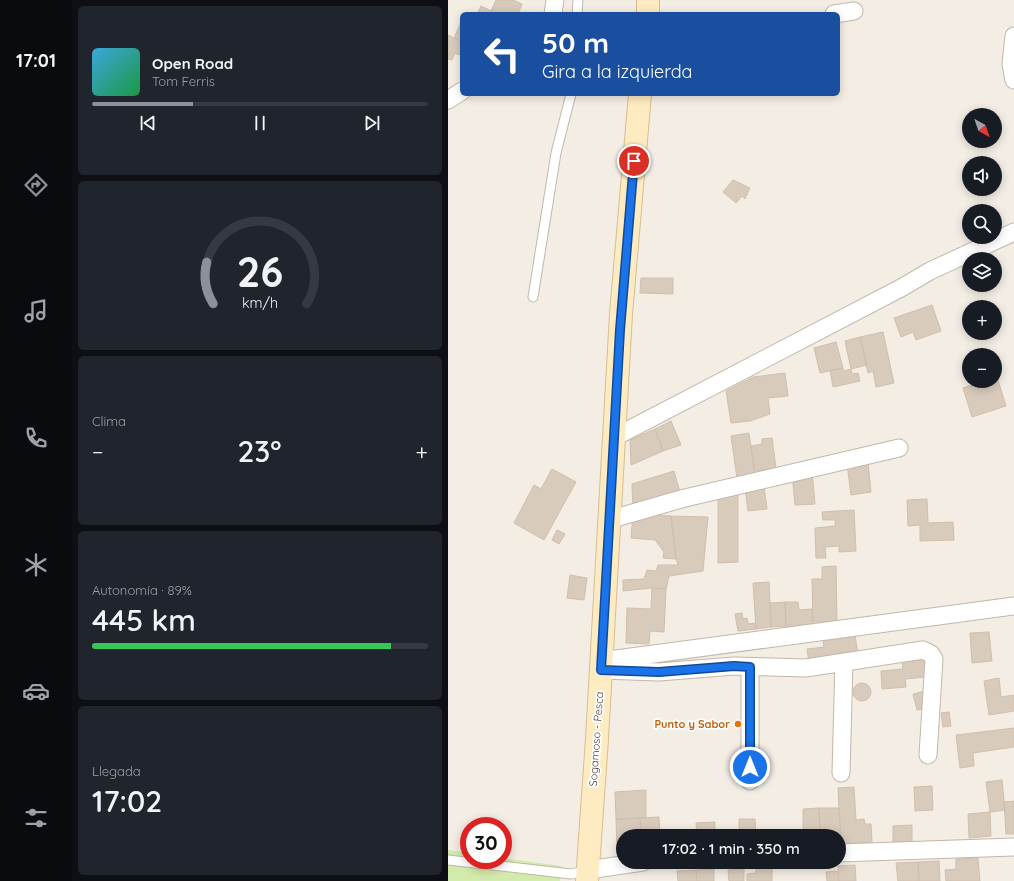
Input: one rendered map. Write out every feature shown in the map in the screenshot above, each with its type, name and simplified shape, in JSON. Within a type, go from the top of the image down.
[{"type":"main road","points":[[648,0],[648,12]]},
{"type":"main road","name":"Sogamoso - Pesca","points":[[587,876],[601,665],[613,438],[622,307],[640,96]]},
{"type":"street","points":[[553,12],[555,0]]},
{"type":"street","points":[[840,13],[854,11]]},
{"type":"street","points":[[1014,36],[1011,64],[1014,80]]},
{"type":"street","points":[[448,100],[460,92]]},
{"type":"street","points":[[613,438],[724,379],[866,307],[930,271],[1014,232]]},
{"type":"street","points":[[608,520],[685,498],[899,448]]},
{"type":"street","points":[[601,665],[1014,606]]},
{"type":"street","points":[[601,665],[659,672],[734,666],[806,668],[923,650],[931,654],[934,659],[928,755]]},
{"type":"street","points":[[841,774],[844,662]]},
{"type":"street","points":[[750,667],[750,781]]},
{"type":"street","points":[[846,853],[1014,847]]},
{"type":"street","points":[[587,876],[616,869]]},
{"type":"lane","points":[[577,12],[578,0]]},
{"type":"lane","points":[[533,297],[556,153],[570,96]]},
{"type":"lane","points":[[448,860],[587,876]]},
{"type":"green space","points":[[448,850],[460,852],[460,869],[512,869],[512,859],[562,866],[560,881],[448,881]]},
{"type":"building","points":[[496,0],[513,0],[522,4],[519,12],[491,11]]},
{"type":"building","points":[[481,6],[494,12],[478,12]]},
{"type":"building","points":[[460,24],[460,41],[454,38]]},
{"type":"building","points":[[448,35],[460,41],[460,53],[459,55],[455,53],[452,60],[448,59]]},
{"type":"building","points":[[733,180],[750,188],[745,199],[742,196],[736,203],[723,192]]},
{"type":"building","points":[[641,278],[673,278],[673,294],[640,293]]},
{"type":"building","points":[[932,305],[941,331],[916,340],[913,332],[901,337],[894,318]]},
{"type":"building","points":[[883,332],[894,383],[876,387],[873,371],[868,373],[860,337]]},
{"type":"building","points":[[860,337],[867,365],[851,369],[845,341]]},
{"type":"building","points":[[836,342],[843,368],[820,373],[814,348]]},
{"type":"building","points":[[843,368],[844,371],[851,369],[852,374],[858,373],[860,381],[833,387],[830,370]]},
{"type":"building","points":[[785,373],[788,396],[768,398],[770,414],[750,421],[731,423],[726,391],[753,377]]},
{"type":"building","points":[[963,388],[1000,388],[1006,406],[972,417]]},
{"type":"building","points":[[671,421],[681,445],[663,451],[655,429]]},
{"type":"building","points":[[655,429],[663,451],[631,465],[630,440]]},
{"type":"building","points":[[749,433],[755,475],[737,478],[731,436]]},
{"type":"building","points":[[772,438],[776,468],[755,471],[751,446],[762,444],[762,439]]},
{"type":"building","points":[[868,462],[871,492],[851,495],[847,464]]},
{"type":"building","points":[[552,469],[576,482],[544,540],[514,523],[534,485],[541,489]]},
{"type":"building","points":[[674,471],[681,496],[633,511],[632,484]]},
{"type":"building","points":[[812,471],[815,504],[795,505],[792,473]]},
{"type":"building","points":[[764,486],[767,509],[748,511],[745,488]]},
{"type":"building","points":[[738,488],[738,562],[718,563],[718,494]]},
{"type":"building","points":[[927,499],[928,523],[953,522],[954,540],[920,541],[920,525],[908,526],[907,500]]},
{"type":"building","points":[[854,510],[856,551],[839,552],[839,546],[825,547],[826,558],[816,558],[815,528],[835,526],[835,520],[823,520],[822,512]]},
{"type":"building","points":[[633,514],[671,516],[676,559],[663,558],[664,552],[655,540],[631,538]]},
{"type":"building","points":[[671,516],[708,517],[703,571],[669,576],[666,589],[652,588],[623,591],[623,580],[644,579],[647,570],[656,571],[658,565],[678,565]]},
{"type":"building","points":[[557,530],[565,534],[559,544],[552,540]]},
{"type":"building","points":[[836,566],[837,622],[813,622],[812,579],[822,579],[822,567]]},
{"type":"building","points":[[570,575],[587,578],[584,600],[567,598]]},
{"type":"building","points":[[769,582],[771,627],[756,629],[753,583]]},
{"type":"building","points":[[652,588],[666,589],[664,632],[650,631],[649,644],[626,643],[627,608],[651,609]]},
{"type":"building","points":[[785,602],[786,626],[771,627],[770,603]]},
{"type":"building","points":[[785,602],[798,602],[799,610],[812,609],[813,628],[786,629]]},
{"type":"building","points":[[742,613],[743,619],[747,618],[748,624],[755,623],[756,629],[738,631],[735,614]]},
{"type":"building","points":[[989,632],[992,661],[972,663],[970,633]]},
{"type":"building","points":[[855,635],[858,655],[809,663],[807,649],[824,647],[823,640]]},
{"type":"building","points":[[924,659],[926,677],[905,679],[906,687],[882,689],[881,671],[903,669],[902,661]]},
{"type":"building","points":[[999,678],[1001,697],[1014,695],[1014,711],[989,715],[984,681]]},
{"type":"building","points":[[862,683],[868,686],[871,692],[868,698],[862,701],[856,698],[853,692],[856,686]]},
{"type":"building","points":[[925,691],[928,708],[917,710],[913,694]]},
{"type":"building","points":[[949,712],[951,726],[943,727],[941,713]]},
{"type":"building","points":[[1014,728],[1014,747],[973,753],[974,766],[960,768],[956,735]]},
{"type":"building","points":[[1002,780],[1005,810],[990,812],[986,782]]},
{"type":"building","points":[[932,786],[933,810],[915,811],[914,787]]},
{"type":"building","points":[[854,787],[856,820],[864,819],[865,824],[871,824],[872,842],[846,844],[846,829],[840,829],[838,788]]},
{"type":"building","points":[[646,790],[646,818],[616,819],[615,792]]},
{"type":"building","points":[[1014,801],[1014,834],[1006,834],[1004,802]]},
{"type":"building","points":[[819,808],[839,808],[840,829],[820,829]]},
{"type":"building","points":[[819,808],[820,829],[803,829],[803,809]]},
{"type":"building","points":[[990,812],[991,836],[969,838],[968,814]]},
{"type":"building","points":[[659,817],[660,829],[641,829],[640,818]]},
{"type":"building","points":[[640,818],[641,829],[616,829],[616,819]]},
{"type":"building","points":[[739,819],[755,819],[756,829],[739,829]]},
{"type":"building","points":[[715,822],[715,829],[696,829],[696,823]]},
{"type":"building","points":[[912,825],[912,842],[893,842],[893,826]]},
{"type":"building","points":[[978,858],[980,881],[946,881],[945,870],[956,869],[956,859]]},
{"type":"building","points":[[939,861],[940,881],[919,881],[918,862]]},
{"type":"building","points":[[918,862],[919,881],[898,881],[896,863]]},
{"type":"building","points":[[855,865],[856,881],[839,881],[838,869],[846,869],[846,866]]},
{"type":"building","points":[[714,869],[714,881],[697,881],[696,870]]},
{"type":"building","points":[[744,869],[744,881],[729,881],[728,870]]},
{"type":"building","points":[[756,869],[772,869],[772,881],[747,881],[747,874],[756,873]]},
{"type":"building","points":[[696,870],[697,881],[678,881],[677,871]]},
{"type":"building","points":[[838,871],[839,881],[827,881],[826,872]]},
{"type":"place","name":"Punto y Sabor","points":[[738,724]]},
{"type":"route","points":[[634,161],[620,330],[608,520],[601,670],[659,672],[734,666],[750,667],[750,767]]}]
